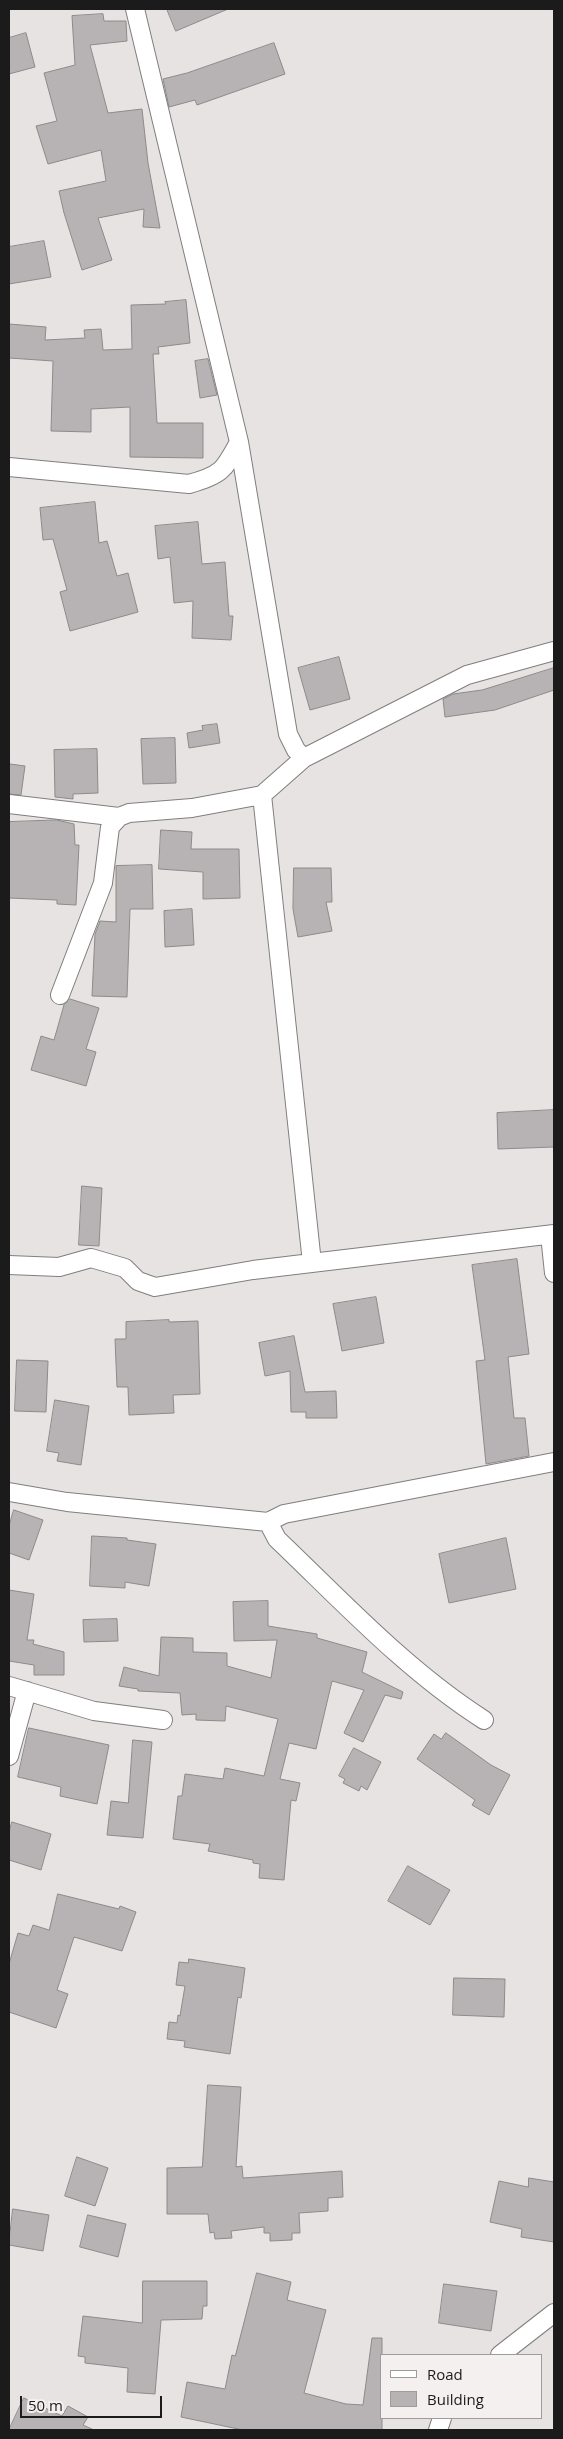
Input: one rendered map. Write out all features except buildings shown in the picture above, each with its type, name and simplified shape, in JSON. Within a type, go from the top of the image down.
[{"type":"street","points":[[134,9],[239,442],[288,734],[296,750],[304,758]]},
{"type":"street","points":[[9,468],[189,484],[210,478],[226,467],[239,442]]},
{"type":"street","points":[[60,995],[103,883],[110,827],[119,817],[129,812],[192,808],[262,795],[304,758],[467,675],[554,651]]},
{"type":"street","points":[[262,795],[312,1263]]},
{"type":"street","points":[[9,804],[119,817]]},
{"type":"street","points":[[9,1265],[59,1267],[91,1258],[125,1268],[138,1280],[155,1287],[253,1270],[552,1235],[554,1273]]},
{"type":"street","points":[[9,1492],[67,1502],[268,1522],[284,1514],[554,1462]]},
{"type":"street","points":[[268,1522],[277,1539],[394,1650],[467,1709],[484,1720]]},
{"type":"street","points":[[9,1686],[94,1711],[163,1720]]},
{"type":"street","points":[[9,1756],[27,1692]]},
{"type":"street","points":[[501,2354],[554,2313]]}]
